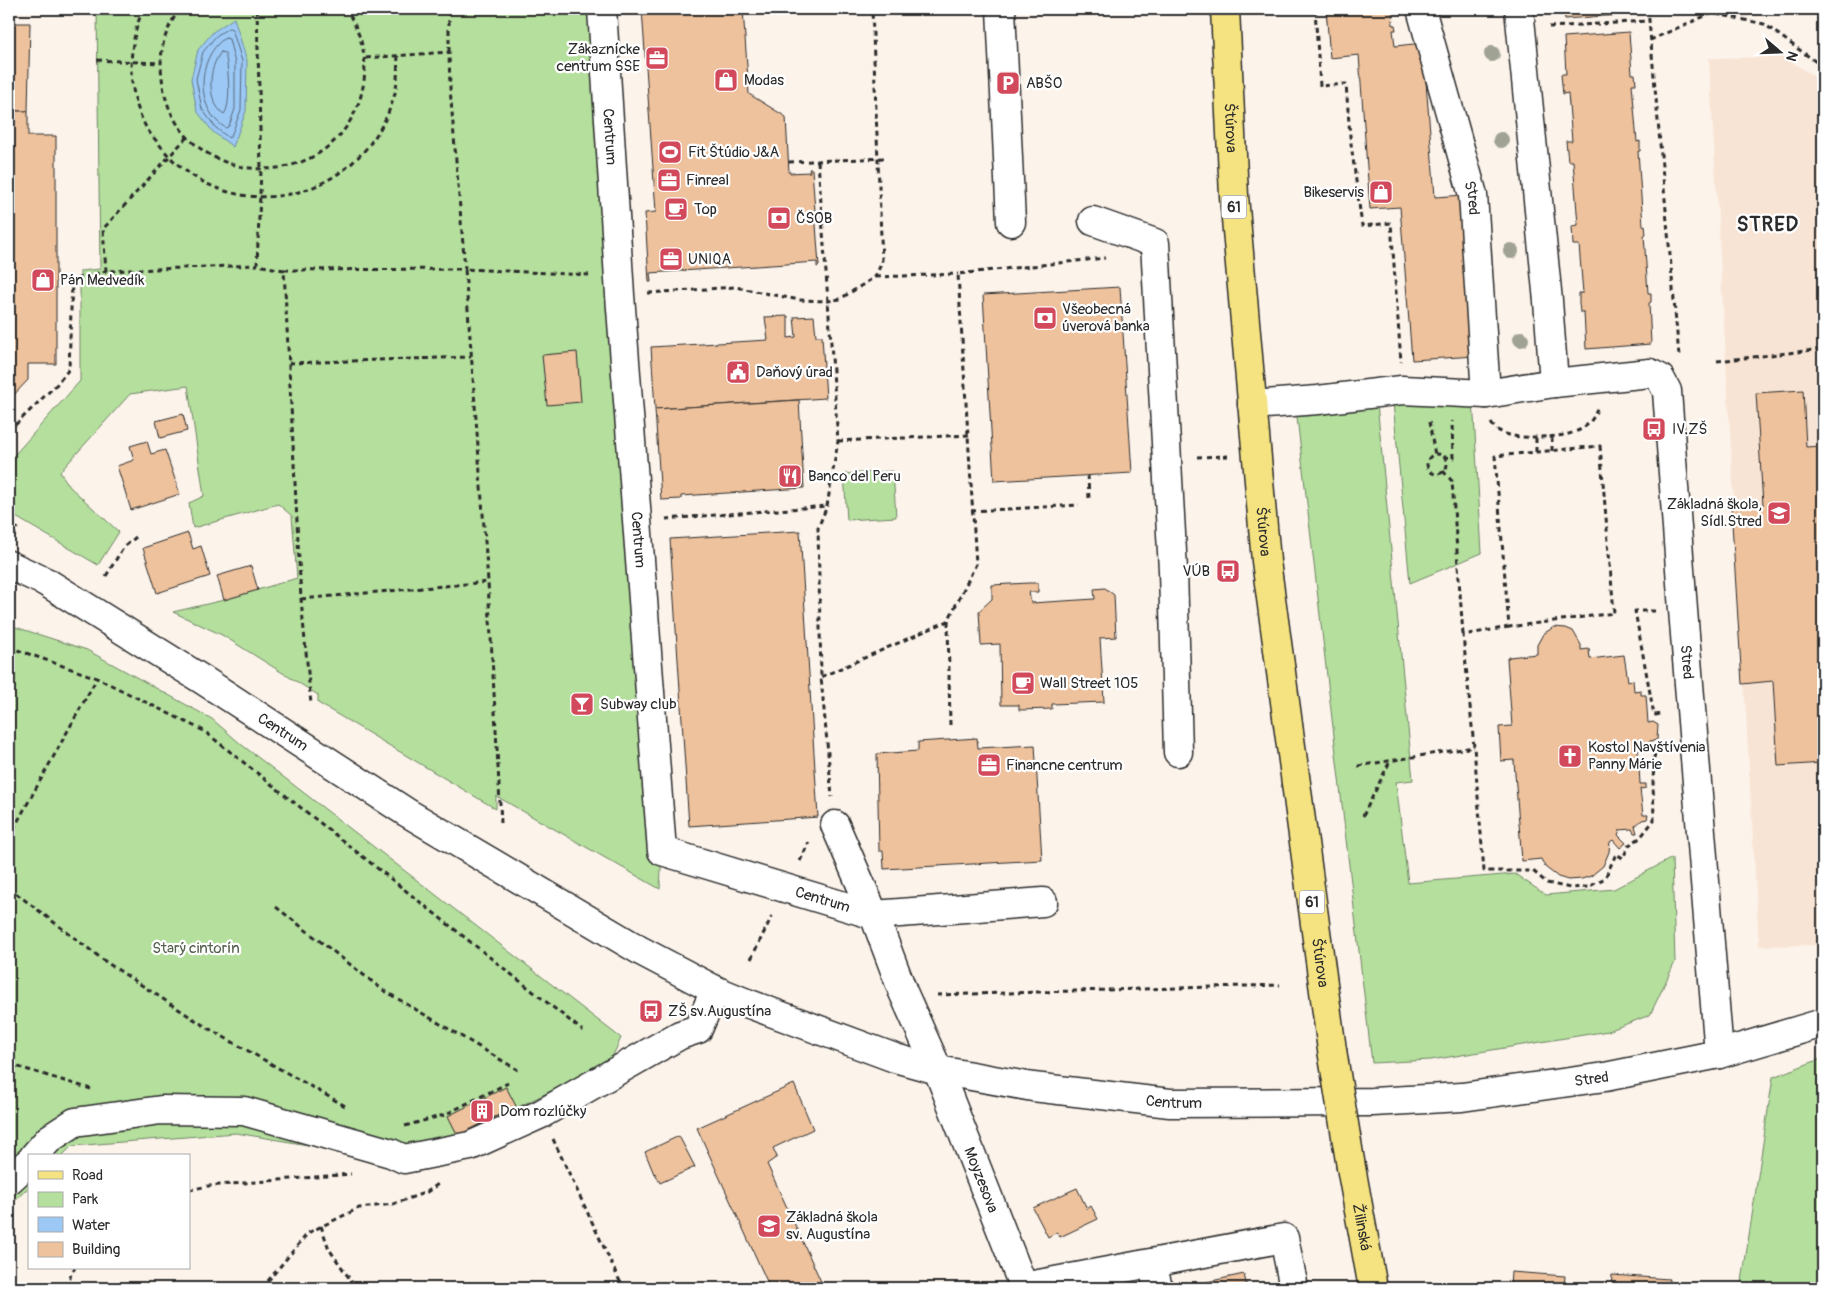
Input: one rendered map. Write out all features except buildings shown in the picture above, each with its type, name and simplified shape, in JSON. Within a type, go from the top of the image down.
[{"type":"main road","name":"Štúrova","points":[[1225,9],[1234,196],[1266,561],[1332,1050],[1352,1167]]},
{"type":"main road","name":"Žilinská","points":[[1352,1167],[1373,1288]]},
{"type":"street","name":"Centrum","points":[[602,9],[620,286],[662,851],[874,915],[1043,902]]},
{"type":"street","points":[[1001,9],[1011,222]]},
{"type":"street","name":"Stred","points":[[1421,9],[1473,194],[1488,405]]},
{"type":"street","points":[[1520,19],[1547,291],[1554,382]]},
{"type":"street","points":[[1093,221],[1155,243],[1173,570],[1178,752]]},
{"type":"street","name":"Stred","points":[[1252,405],[1318,400],[1402,390],[1488,405],[1554,382],[1650,373],[1660,378],[1667,391],[1684,630],[1719,1054]]},
{"type":"street","name":"Centrum","points":[[9,565],[46,582],[406,812],[640,951],[715,990],[827,1035],[938,1070],[1033,1087],[1170,1103],[1261,1103]]},
{"type":"street","name":"Centrum","points":[[836,825],[874,915],[903,992],[938,1070]]},
{"type":"street","points":[[36,1154],[49,1139],[75,1122],[160,1110],[244,1111],[404,1159],[470,1146],[541,1114],[622,1055],[698,1030],[715,990]]},
{"type":"street","name":"Stred","points":[[1261,1103],[1372,1102],[1462,1097],[1605,1077],[1719,1054],[1823,1023]]},
{"type":"street","name":"Moyzesova","points":[[938,1070],[1024,1288]]},
{"type":"street","points":[[9,1180],[28,1163]]},
{"type":"street","points":[[1024,1288],[1155,1276],[1284,1238],[1294,1288]]},
{"type":"path","points":[[143,9],[135,29],[130,62],[135,97],[147,129],[169,157],[195,178],[226,192],[260,198],[296,194],[331,180],[360,157],[382,127],[395,92],[398,56]]},
{"type":"path","points":[[179,9],[166,34],[160,63],[163,90],[172,115],[187,137],[208,155],[234,166],[261,170],[289,167],[316,156],[338,138],[355,114],[364,86],[365,58],[357,27],[346,9]]},
{"type":"path","points":[[257,9],[261,170],[257,265]]},
{"type":"path","points":[[450,9],[450,88],[488,582],[501,823]]},
{"type":"path","points":[[872,9],[882,262],[875,277]]},
{"type":"path","points":[[1315,9],[1320,86],[1346,84],[1350,136],[1362,226],[1391,223],[1396,273],[1402,390]]},
{"type":"path","points":[[1648,9],[1679,364]]},
{"type":"path","points":[[1650,40],[1712,13],[1764,24],[1823,67]]},
{"type":"path","points":[[1520,19],[1648,21]]},
{"type":"path","points":[[365,58],[449,52]]},
{"type":"path","points":[[97,60],[160,63]]},
{"type":"path","points":[[106,271],[103,229],[187,137]]},
{"type":"path","points":[[788,162],[885,158]]},
{"type":"path","points":[[818,162],[838,441],[827,506],[818,528],[821,677],[836,825]]},
{"type":"path","points":[[9,431],[57,384],[69,369],[72,280],[106,271],[257,265],[284,270],[465,269],[620,286],[735,287],[799,300],[828,301],[840,299],[875,277],[958,274],[1106,258]]},
{"type":"path","points":[[284,270],[301,599],[311,704]]},
{"type":"path","points":[[950,726],[948,621],[976,564],[971,511],[969,435],[958,274]]},
{"type":"path","points":[[1717,361],[1823,349]]},
{"type":"path","points":[[289,363],[471,357]]},
{"type":"path","points":[[1488,405],[1492,425],[1501,432],[1524,438],[1552,438],[1575,432],[1587,424],[1595,414],[1597,402]]},
{"type":"path","points":[[1434,455],[1453,458],[1452,421]]},
{"type":"path","points":[[1429,422],[1434,455]]},
{"type":"path","points":[[838,441],[969,435]]},
{"type":"path","points":[[1536,437],[1536,452]]},
{"type":"path","points":[[1552,438],[1552,451]]},
{"type":"path","points":[[1463,635],[1509,626],[1614,613],[1600,446],[1495,456],[1509,626]]},
{"type":"path","points":[[1434,455],[1428,461],[1429,470],[1434,474],[1443,471],[1446,466],[1443,457]]},
{"type":"path","points":[[1166,457],[1257,456]]},
{"type":"path","points":[[1443,471],[1452,481],[1463,635],[1484,871],[1533,871],[1547,883],[1570,888],[1588,887],[1605,878],[1616,854],[1623,858],[1629,845],[1640,838],[1654,820],[1653,780],[1655,748],[1664,743],[1664,734]]},
{"type":"path","points":[[1088,476],[1089,499]]},
{"type":"path","points":[[638,522],[827,506]]},
{"type":"path","points":[[971,511],[1079,506]]},
{"type":"path","points":[[106,576],[123,548],[136,537]]},
{"type":"path","points":[[301,599],[488,582]]},
{"type":"path","points":[[1635,611],[1654,715],[1664,714]]},
{"type":"path","points":[[821,677],[948,621]]},
{"type":"path","points":[[9,647],[97,678],[204,731],[583,1031]]},
{"type":"path","points":[[9,837],[97,678]]},
{"type":"path","points":[[1358,766],[1474,746]]},
{"type":"path","points":[[1363,816],[1390,761]]},
{"type":"path","points":[[9,888],[106,962],[206,1027],[298,1078],[354,1112]]},
{"type":"path","points":[[276,907],[383,990],[518,1070]]},
{"type":"path","points":[[937,995],[1280,984]]},
{"type":"path","points":[[9,1064],[94,1090]]},
{"type":"path","points":[[396,1128],[444,1115],[508,1083]]},
{"type":"path","points":[[541,1114],[623,1288]]},
{"type":"path","points":[[262,1288],[308,1233],[358,1208],[393,1204],[427,1192],[444,1181],[453,1150]]},
{"type":"path","points":[[190,1190],[208,1186],[359,1172]]},
{"type":"path","points":[[321,1226],[330,1249],[356,1288]]},
{"type":"path","points":[[68,1288],[73,1270]]},
{"type":"shaded area","name":"Základná škola, Sídl.Stred","points":[[1784,57],[1823,82],[1823,945],[1759,946],[1709,58]]},
{"type":"green space","points":[[97,9],[602,9],[662,851],[660,889],[496,796],[496,809],[318,703],[318,695],[222,635],[173,612],[224,600],[297,578],[292,516],[278,504],[193,528],[189,503],[204,496],[188,386],[130,394],[60,472],[70,487],[119,532],[98,565],[9,513],[9,461],[80,381],[80,271],[100,269]]},
{"type":"green space","points":[[1473,399],[1482,553],[1410,583],[1393,403]]},
{"type":"green space","points":[[1377,403],[1413,780],[1396,782],[1408,883],[1515,874],[1546,895],[1614,889],[1672,858],[1675,962],[1650,1015],[1608,1031],[1431,1060],[1372,1063],[1296,409]]},
{"type":"green space","points":[[893,471],[896,517],[847,520],[844,474]]},
{"type":"green space","name":"Starý cintorín","points":[[9,625],[87,650],[212,719],[242,745],[621,1038],[610,1062],[459,1136],[380,1157],[236,1133],[72,1146],[64,1154],[28,1154],[28,1188],[9,1206]]},
{"type":"green space","points":[[1823,1058],[1823,1288],[1741,1288],[1773,1077]]},
{"type":"water","points":[[234,18],[247,61],[246,111],[233,147],[213,132],[197,111],[191,79],[198,50],[213,32]]},
{"type":"place","name":"Zákaznícke centrum SSE","points":[[657,58]]},
{"type":"place","name":"Modas","points":[[726,80]]},
{"type":"place","name":"ABŠO","points":[[1008,83]]},
{"type":"place","name":"Fit Štúdio J&A","points":[[670,152]]},
{"type":"place","name":"Finreal","points":[[669,180]]},
{"type":"place","name":"Bikeservis","points":[[1381,192]]},
{"type":"place","name":"Top","points":[[676,209]]},
{"type":"place","name":"ČSOB","points":[[779,218]]},
{"type":"place","name":"UNIQA","points":[[671,259]]},
{"type":"place","name":"Pán Medvedík","points":[[43,280]]},
{"type":"place","name":"Všeobecná úverová banka","points":[[1045,318]]},
{"type":"place","name":"Daňový úrad","points":[[738,372]]},
{"type":"place","name":"IV.ZŠ","points":[[1654,429]]},
{"type":"place","name":"Banco del Peru","points":[[790,476]]},
{"type":"place","name":"Základná škola, Sídl.Stred","points":[[1779,513]]},
{"type":"place","name":"VÚB","points":[[1228,571]]},
{"type":"place","name":"Wall Street 105","points":[[1023,683]]},
{"type":"place","name":"Subway club","points":[[582,704]]},
{"type":"place","name":"Kostol Navštívenia Panny Márie","points":[[1570,756]]},
{"type":"place","name":"Financne centrum","points":[[989,765]]},
{"type":"place","name":"ZŠ sv.Augustína","points":[[651,1011]]},
{"type":"place","name":"Dom rozlúčky","points":[[482,1111]]},
{"type":"place","name":"Základná škola sv. Augustína","points":[[769,1226]]},
{"type":"district","name":"STRED","points":[[1768,224]]}]
